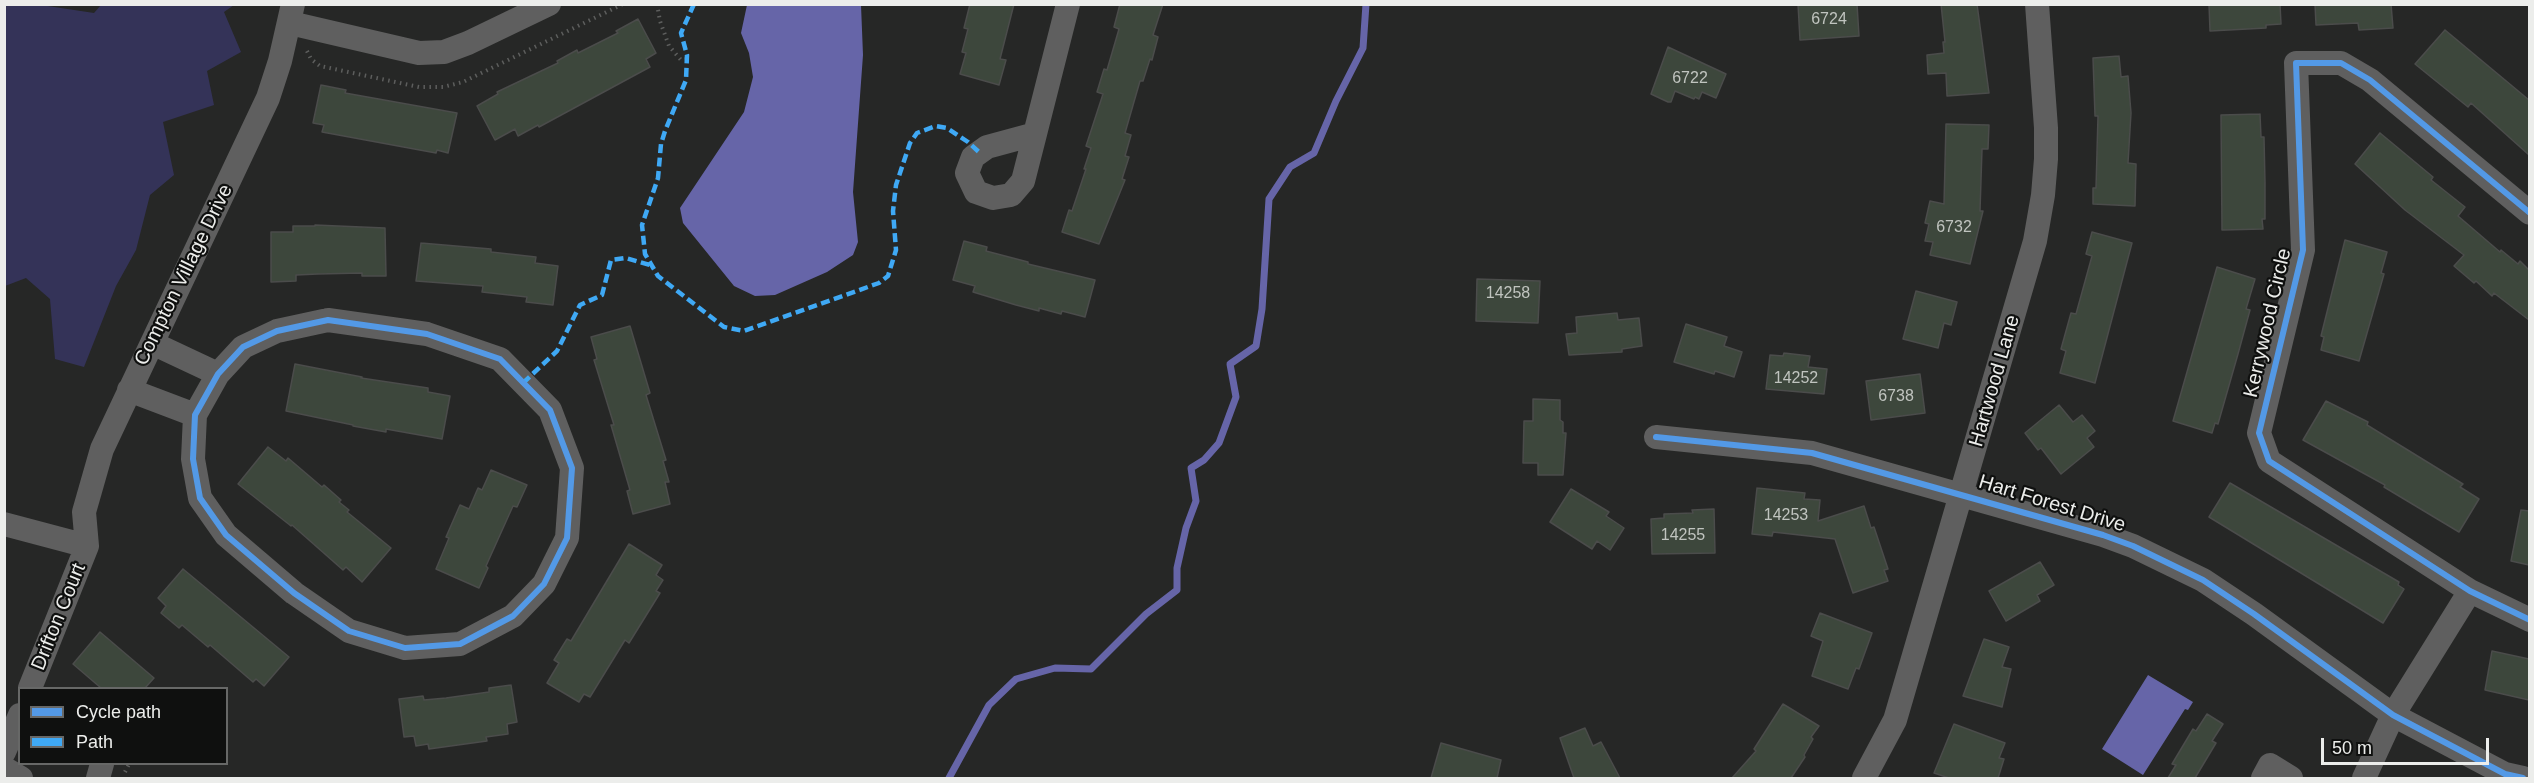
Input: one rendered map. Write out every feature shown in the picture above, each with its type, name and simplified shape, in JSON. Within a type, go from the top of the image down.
[{"type":"street","points":[[291,14],[419,53],[444,52],[468,43],[549,4]]},
{"type":"street","points":[[1035,134],[1068,4]]},
{"type":"street","name":"Hartwood Lane","points":[[1864,778],[1895,720],[2035,241],[2043,195],[2046,128],[2037,4]]},
{"type":"street","name":"Compton Village Drive","points":[[87,546],[84,512],[102,448],[260,116],[280,61],[291,14]]},
{"type":"street","name":"Kerrywood Circle","points":[[2529,213],[2370,80],[2341,63],[2296,63],[2303,250],[2259,433],[2269,461],[2470,591],[2529,620]]},
{"type":"street","points":[[328,320],[428,334],[500,359],[550,410],[572,468],[567,538],[544,584],[513,616],[460,644],[405,648],[349,631],[294,593],[226,536],[200,498],[193,459],[195,415],[218,374],[243,347],[277,331],[328,320]]},
{"type":"street","points":[[152,343],[218,374]]},
{"type":"street","points":[[129,390],[195,415]]},
{"type":"street","name":"Hart Forest Drive","points":[[1656,437],[1812,453],[2103,535],[2171,563],[2203,580],[2254,614],[2393,715],[2505,774],[2523,778]]},
{"type":"street","points":[[4,524],[87,546]]},
{"type":"street","name":"Drifton Court","points":[[30,687],[87,546]]},
{"type":"street","points":[[2364,778],[2393,715],[2470,591]]},
{"type":"street","points":[[4,752],[18,720]]},
{"type":"street","points":[[2263,778],[2270,765],[2291,778]]},
{"type":"street","points":[[4,768],[21,778]]},
{"type":"path","points":[[657,4],[669,46],[681,60],[687,59]]},
{"type":"shaded area","points":[[5,4],[41,5],[94,13],[101,5],[234,5],[224,12],[241,52],[207,71],[214,105],[163,122],[174,175],[150,195],[136,250],[116,286],[84,367],[55,359],[50,299],[26,278],[5,286]]},
{"type":"shaded area","points":[[747,5],[861,5],[863,55],[853,192],[858,242],[853,255],[827,272],[775,295],[755,296],[734,286],[683,223],[680,208],[744,112],[753,77],[749,53],[741,33]]},
{"type":"shaded area","points":[[2148,675],[2193,702],[2188,710],[2185,709],[2143,775],[2102,749]]},
{"type":"building","points":[[970,4],[1014,4],[1000,59],[1006,60],[999,85],[960,74],[966,53],[962,52],[968,29],[964,28]]},
{"type":"building","points":[[1120,4],[1163,4],[1153,35],[1158,37],[1152,60],[1150,59],[1143,81],[1140,81],[1125,133],[1131,135],[1125,156],[1129,157],[1122,179],[1125,180],[1099,244],[1062,232],[1069,210],[1072,211],[1086,169],[1084,169],[1091,148],[1086,146],[1103,94],[1097,92],[1104,69],[1107,70],[1119,29],[1114,27]]},
{"type":"building","points":[[1798,4],[1857,4],[1859,36],[1800,40]]},
{"type":"building","points":[[1941,4],[1977,4],[1989,93],[1947,96],[1946,73],[1928,74],[1927,55],[1944,53]]},
{"type":"building","points":[[2209,4],[2280,4],[2281,24],[2266,25],[2266,28],[2210,31]]},
{"type":"building","points":[[2315,4],[2391,4],[2393,28],[2359,30],[2358,23],[2316,25]]},
{"type":"building","points":[[638,19],[656,53],[646,59],[650,67],[539,127],[538,125],[518,136],[515,129],[495,140],[477,106],[498,94],[497,92],[558,63],[557,61],[577,50],[578,53],[618,33],[616,31]]},
{"type":"building","points":[[2445,30],[2529,100],[2529,155],[2471,103],[2468,107],[2415,64]]},
{"type":"building","points":[[1668,47],[1726,74],[1716,98],[1702,92],[1699,99],[1695,97],[1694,99],[1675,91],[1671,102],[1668,102],[1651,94]]},
{"type":"building","points":[[2119,56],[2121,77],[2128,76],[2131,113],[2128,163],[2136,164],[2135,206],[2093,204],[2093,188],[2096,188],[2098,116],[2095,116],[2093,58]]},
{"type":"building","points":[[321,85],[346,90],[345,93],[457,113],[448,153],[437,150],[436,153],[322,132],[324,125],[313,123]]},
{"type":"building","points":[[2260,114],[2261,137],[2264,137],[2265,219],[2262,219],[2263,229],[2222,230],[2221,115]]},
{"type":"building","points":[[1946,124],[1989,125],[1988,149],[1982,149],[1980,211],[1983,211],[1970,264],[1930,255],[1933,242],[1925,241],[1929,224],[1925,223],[1930,201],[1944,204]]},
{"type":"building","points":[[2380,133],[2433,177],[2431,180],[2465,207],[2458,216],[2500,252],[2501,250],[2518,264],[2520,261],[2529,270],[2529,320],[2494,293],[2492,296],[2476,281],[2474,283],[2454,266],[2464,255],[2405,210],[2355,164]]},
{"type":"building","points":[[293,226],[385,228],[386,276],[362,276],[362,273],[296,275],[296,281],[271,282],[271,232],[293,232]]},
{"type":"building","points":[[2092,232],[2132,243],[2095,383],[2060,373],[2066,351],[2061,349],[2071,313],[2076,314],[2092,256],[2086,254]]},
{"type":"building","points":[[2345,240],[2387,252],[2381,273],[2384,274],[2359,361],[2321,350],[2324,337],[2321,336]]},
{"type":"building","points":[[964,241],[987,247],[986,251],[1028,262],[1028,264],[1095,280],[1085,317],[1039,308],[1039,311],[1016,305],[973,292],[975,286],[953,280]]},
{"type":"building","points":[[421,243],[491,249],[491,252],[536,257],[535,263],[558,266],[553,305],[526,302],[527,297],[482,292],[483,286],[416,281]]},
{"type":"building","points":[[2217,267],[2255,279],[2246,309],[2250,310],[2238,354],[2218,424],[2215,423],[2212,433],[2173,421]]},
{"type":"building","points":[[1477,279],[1540,281],[1538,323],[1476,321]]},
{"type":"building","points":[[1916,291],[1957,302],[1951,325],[1944,323],[1938,348],[1903,339]]},
{"type":"building","points":[[1617,313],[1618,320],[1639,318],[1642,346],[1622,349],[1622,352],[1569,355],[1566,334],[1577,333],[1576,317]]},
{"type":"building","points":[[1686,324],[1727,337],[1724,346],[1742,352],[1734,377],[1715,371],[1714,374],[1674,362]]},
{"type":"building","points":[[630,326],[650,393],[646,395],[666,460],[663,461],[669,482],[665,482],[670,504],[633,514],[627,491],[630,490],[611,425],[614,425],[594,360],[597,359],[591,337]]},
{"type":"building","points":[[1784,353],[1810,356],[1808,367],[1827,369],[1824,394],[1766,389],[1770,355],[1783,356]]},
{"type":"building","points":[[295,364],[361,378],[428,388],[428,392],[450,396],[442,439],[386,429],[386,432],[286,411]]},
{"type":"building","points":[[1920,374],[1925,413],[1871,420],[1866,381]]},
{"type":"building","points":[[1533,399],[1560,400],[1560,420],[1563,422],[1563,433],[1566,433],[1563,475],[1538,475],[1538,463],[1523,463],[1524,421],[1533,421]]},
{"type":"building","points":[[2326,401],[2368,422],[2367,425],[2463,484],[2460,487],[2479,499],[2459,532],[2384,487],[2385,485],[2303,440]]},
{"type":"building","points":[[2059,405],[2073,422],[2082,415],[2095,431],[2087,438],[2094,447],[2061,474],[2041,448],[2038,450],[2025,433]]},
{"type":"building","points":[[268,447],[286,461],[288,458],[322,487],[324,485],[341,500],[339,502],[349,510],[347,512],[391,548],[362,582],[346,567],[343,570],[292,525],[238,484]]},
{"type":"building","points":[[491,470],[527,485],[517,507],[513,506],[486,566],[488,568],[479,588],[436,569],[449,538],[446,537],[460,505],[469,509],[478,488],[482,490]]},
{"type":"building","points":[[2230,483],[2399,582],[2398,585],[2404,589],[2383,623],[2209,517]]},
{"type":"building","points":[[1757,488],[1805,493],[1804,499],[1820,500],[1818,521],[1864,506],[1871,528],[1874,527],[1888,569],[1884,570],[1888,581],[1853,593],[1835,539],[1773,532],[1772,536],[1752,534]]},
{"type":"building","points":[[1571,489],[1609,512],[1606,516],[1624,528],[1610,550],[1597,541],[1592,549],[1550,522]]},
{"type":"building","points":[[1714,509],[1715,553],[1652,554],[1651,519],[1664,518],[1664,514],[1693,513],[1692,510]]},
{"type":"building","points":[[2521,510],[2529,511],[2529,565],[2511,561]]},
{"type":"building","points":[[629,544],[662,565],[656,575],[663,580],[656,591],[660,593],[629,643],[625,640],[590,697],[584,694],[579,702],[547,683],[559,663],[554,660],[567,639],[571,641]]},
{"type":"building","points":[[2040,562],[2054,585],[2037,595],[2040,601],[2006,621],[1989,591]]},
{"type":"building","points":[[183,569],[289,657],[264,686],[256,679],[253,682],[210,645],[208,647],[182,625],[179,628],[161,613],[166,606],[158,598]]},
{"type":"building","points":[[1820,613],[1872,633],[1859,669],[1856,668],[1848,689],[1812,676],[1823,641],[1811,636]]},
{"type":"building","points":[[100,632],[154,678],[146,687],[100,687],[73,664]]},
{"type":"building","points":[[1984,639],[2009,647],[2002,667],[2011,669],[2002,707],[1963,696]]},
{"type":"building","points":[[2492,651],[2529,659],[2529,700],[2485,690]]},
{"type":"building","points":[[511,685],[517,722],[507,724],[508,734],[486,737],[487,741],[429,749],[428,744],[416,746],[414,736],[404,737],[399,699],[423,696],[424,700],[446,698],[489,692],[489,688]]},
{"type":"building","points":[[1783,704],[1819,726],[1811,737],[1813,739],[1805,757],[1791,778],[1732,778],[1756,751],[1754,749]]},
{"type":"building","points":[[2207,714],[2223,724],[2212,741],[2216,743],[2195,778],[2168,778],[2176,765],[2172,764],[2193,729],[2196,731]]},
{"type":"building","points":[[1954,724],[2005,743],[1999,758],[2004,759],[1998,778],[1949,778],[1934,773]]},
{"type":"building","points":[[1585,728],[1593,746],[1601,742],[1620,778],[1574,778],[1560,738]]},
{"type":"building","points":[[1441,743],[1501,760],[1497,778],[1431,778]]},
{"type":"waterway","points":[[949,778],[989,705],[1016,679],[1055,668],[1091,669],[1146,614],[1177,590],[1177,568],[1186,528],[1196,501],[1191,468],[1204,460],[1219,443],[1236,397],[1230,364],[1256,346],[1262,309],[1269,199],[1290,167],[1314,153],[1336,101],[1363,48],[1366,4]]},
{"type":"marked path","points":[[694,4],[681,33],[687,55],[686,80],[661,144],[658,178],[642,225],[645,254],[658,276],[724,327],[744,331],[879,283],[888,276],[896,250],[893,211],[896,185],[910,143],[917,133],[936,126],[947,128],[980,153]]},
{"type":"marked path","points":[[523,383],[557,351],[580,305],[602,295],[611,260],[626,258],[650,265]]},
{"type":"cycle path","points":[[2530,213],[2370,80],[2341,63],[2296,63],[2303,250],[2259,433],[2269,461],[2470,591],[2530,620]]},
{"type":"cycle path","points":[[328,320],[427,334],[500,359],[550,410],[572,468],[567,538],[544,584],[513,616],[460,644],[405,648],[349,631],[294,593],[226,535],[200,498],[193,459],[195,415],[218,374],[243,347],[277,331],[328,320]]},
{"type":"cycle path","points":[[1656,437],[1812,453],[2103,535],[2133,546],[2203,580],[2254,614],[2393,715],[2505,774],[2523,778]]}]
